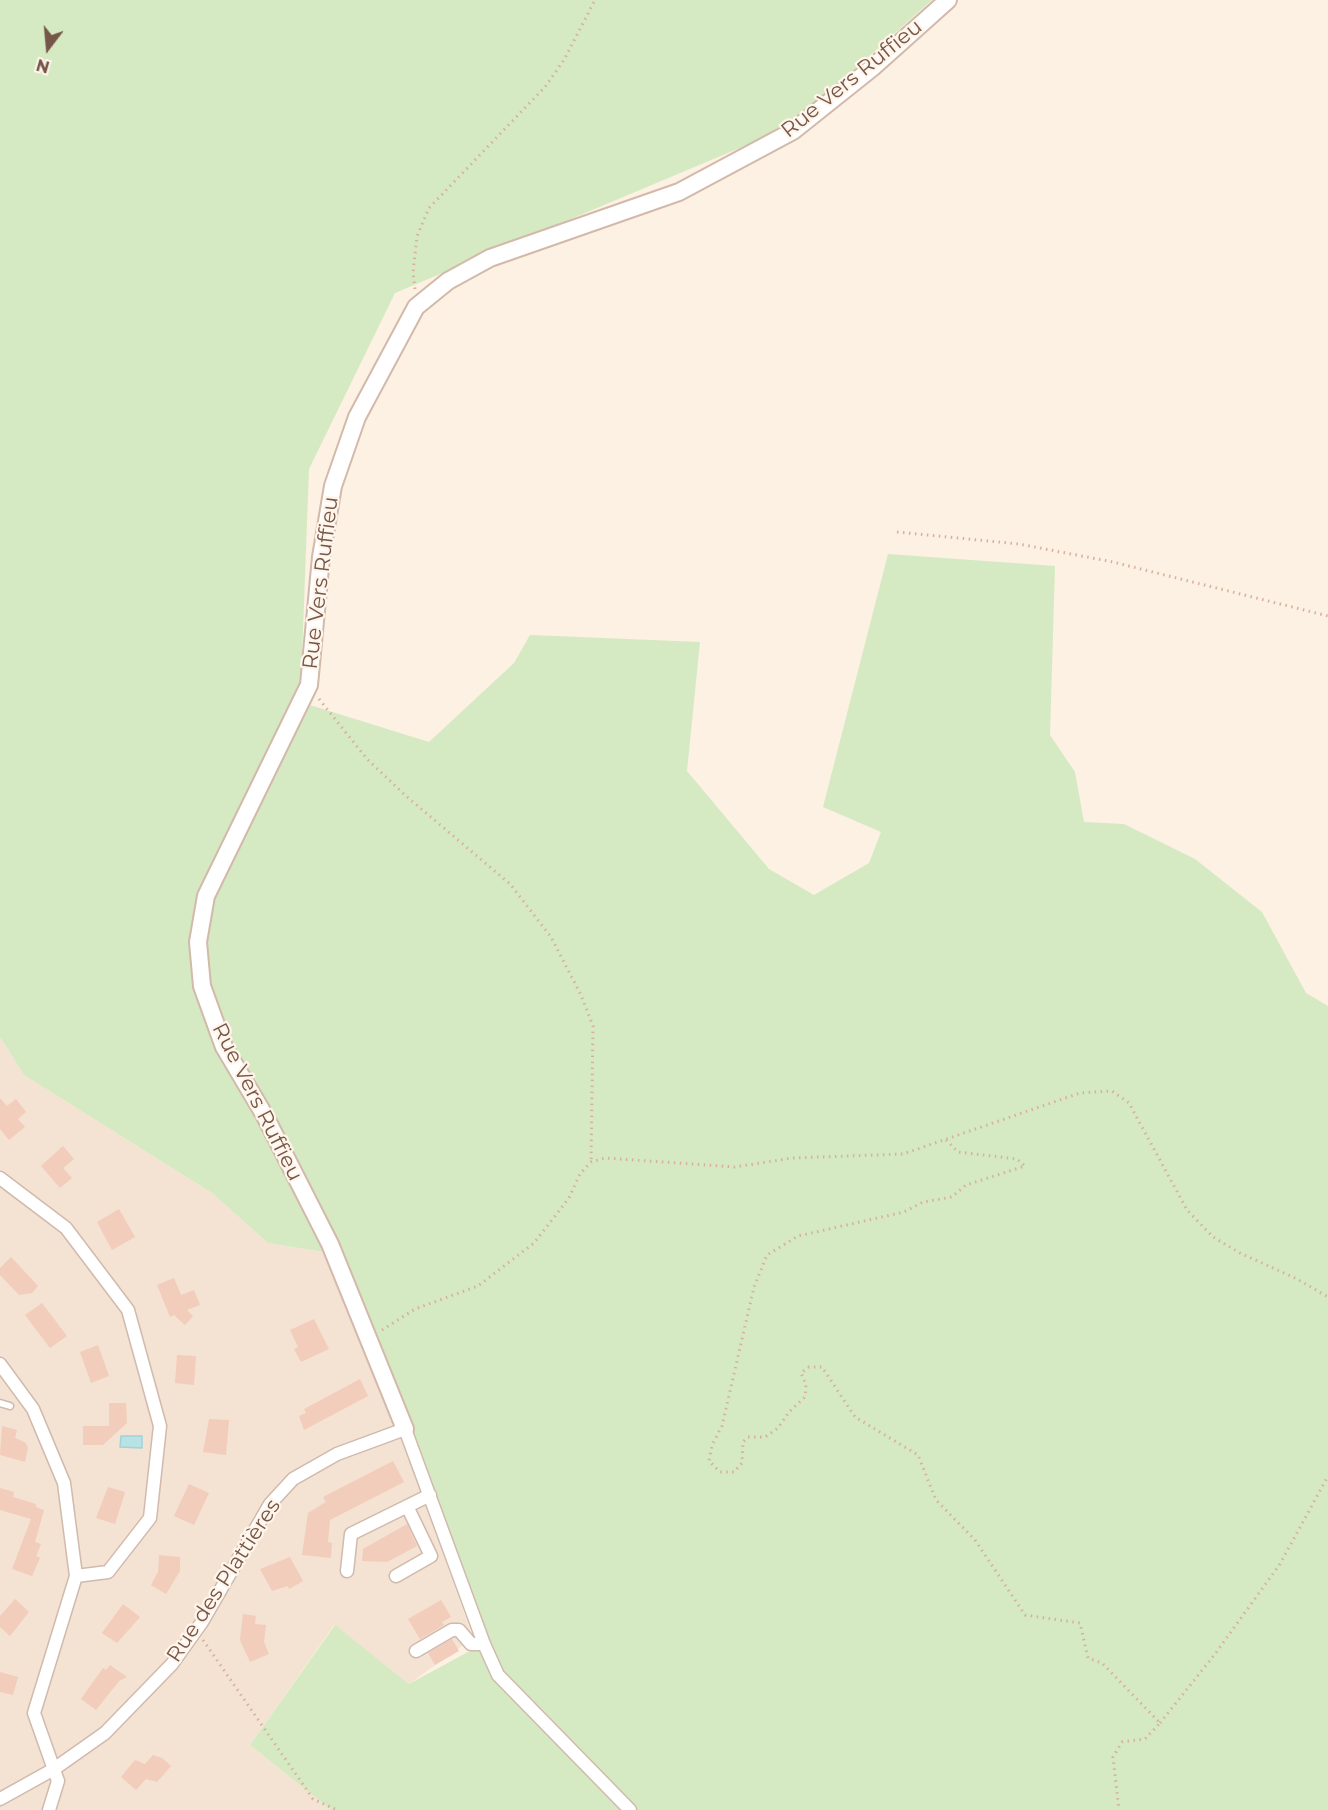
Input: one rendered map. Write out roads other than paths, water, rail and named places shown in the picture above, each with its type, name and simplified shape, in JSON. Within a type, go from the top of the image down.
[{"type":"street","name":"Rue Vers Ruffieu","points":[[405,1429],[330,1244],[265,1116],[224,1047],[202,986],[198,942],[206,896],[309,685],[321,557],[333,486],[357,417],[416,307],[448,281],[490,258],[679,192],[793,131],[872,68],[948,0]]},
{"type":"street","points":[[0,1178],[66,1228],[128,1310],[160,1426],[150,1518],[108,1572],[76,1576]]},
{"type":"street","points":[[0,1364],[33,1409],[64,1483],[76,1576],[34,1713],[43,1746],[57,1781],[49,1810]]},
{"type":"street","points":[[405,1429],[484,1644],[498,1675],[630,1810]]},
{"type":"street","name":"Rue des Plattières","points":[[0,1799],[54,1769],[105,1733],[172,1664],[195,1633],[270,1504],[293,1479],[337,1454],[405,1429]]},
{"type":"street","points":[[347,1571],[351,1534],[430,1495]]},
{"type":"street","points":[[396,1576],[431,1556],[407,1506]]},
{"type":"street","points":[[416,1651],[452,1630],[459,1630],[471,1644],[484,1644]]},
{"type":"lane","points":[[0,1403],[9,1406]]},
{"type":"water","points":[[121,1436],[142,1436],[142,1448],[120,1447]]}]
